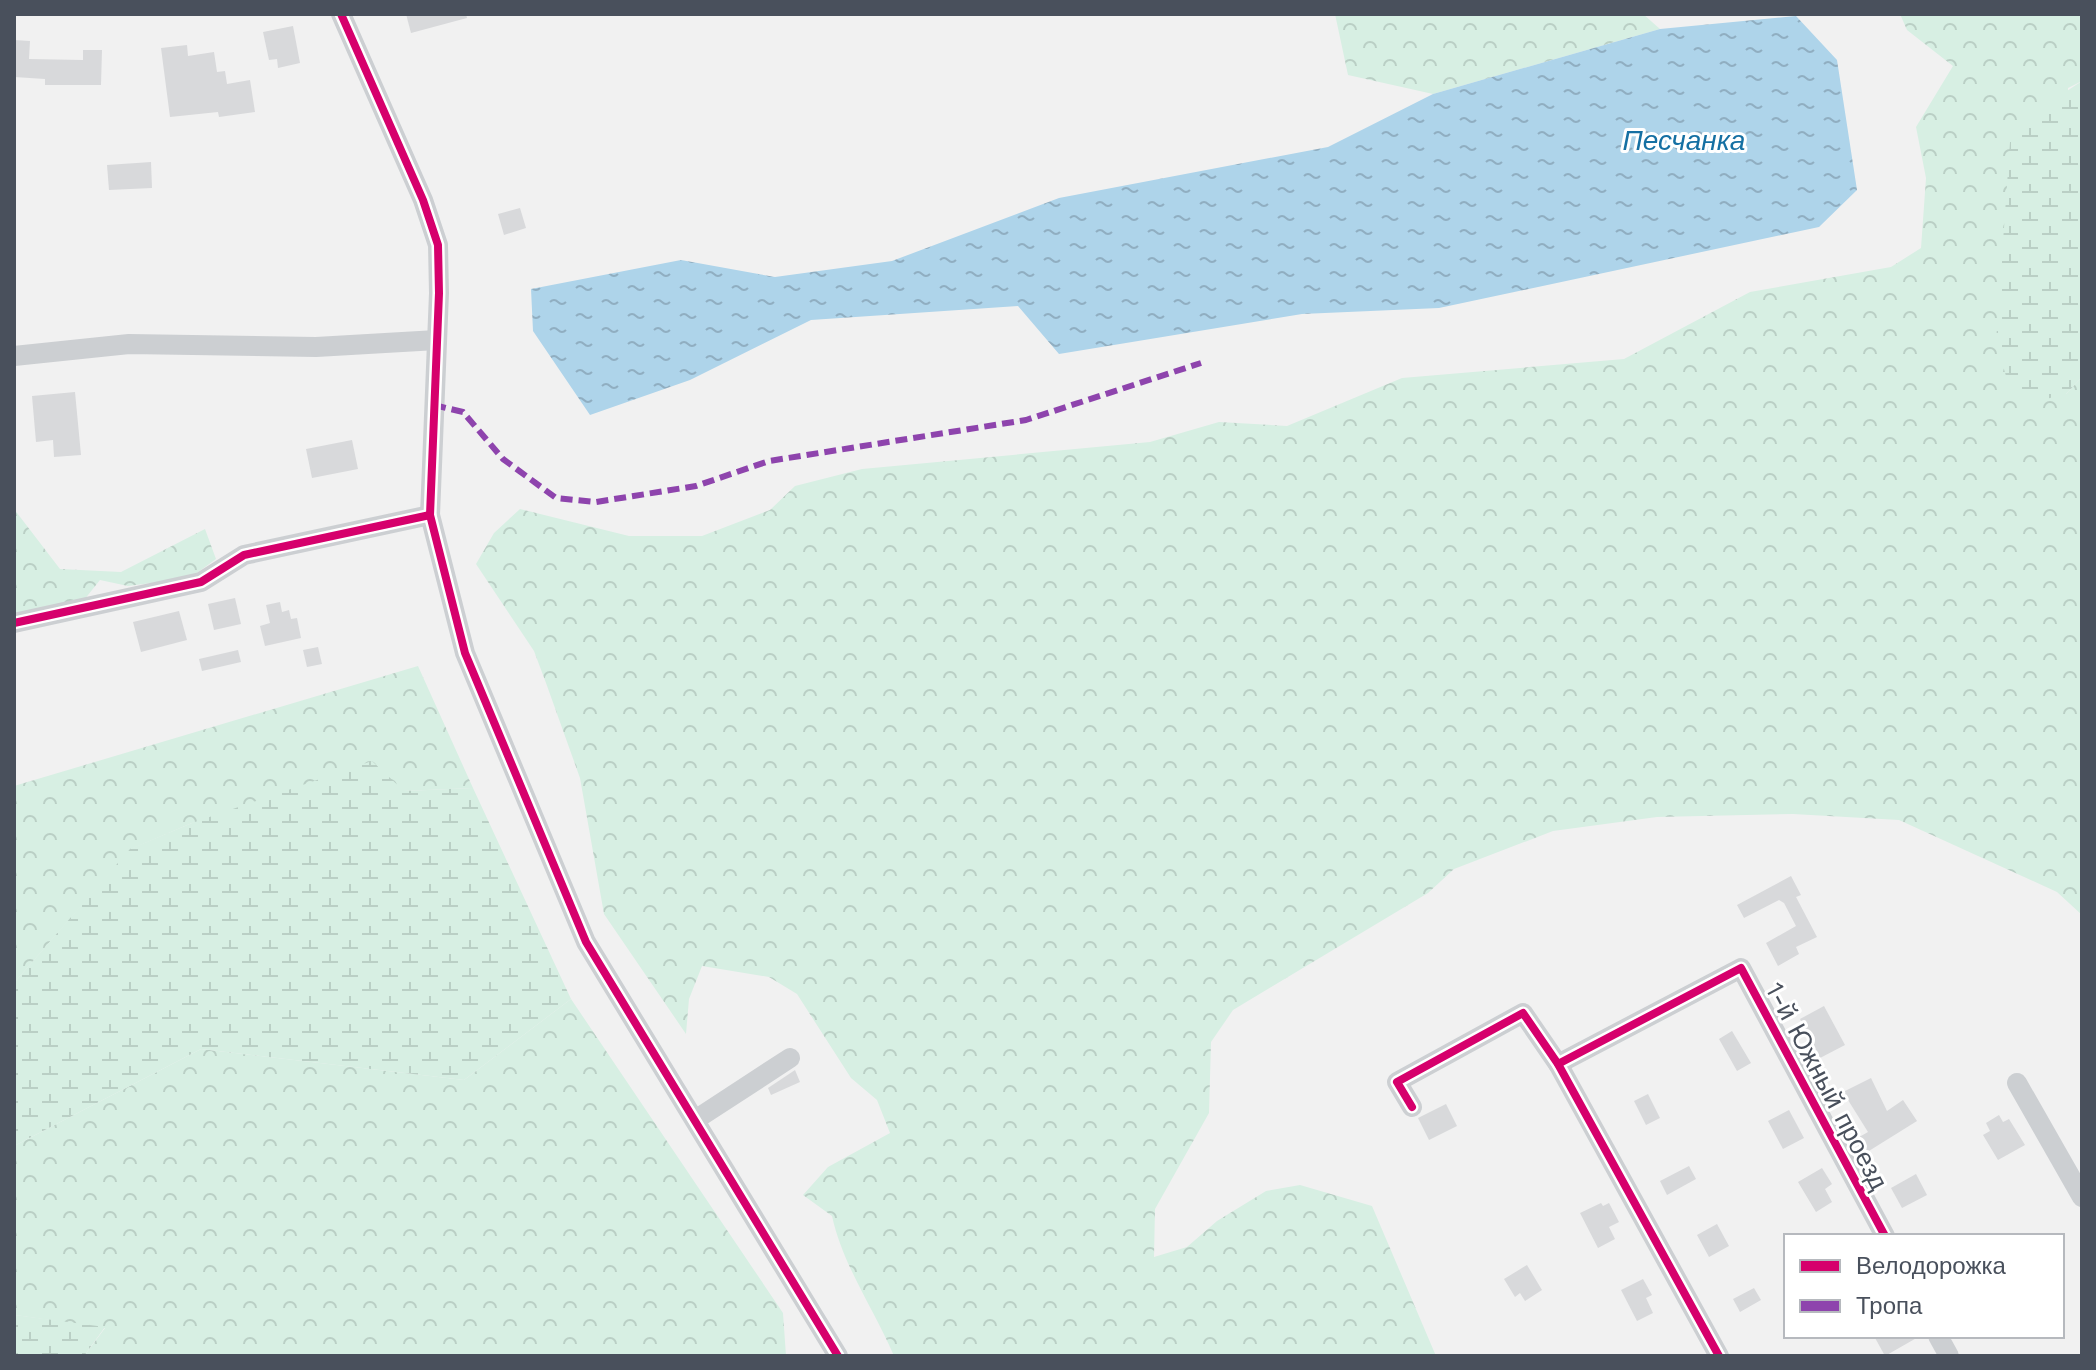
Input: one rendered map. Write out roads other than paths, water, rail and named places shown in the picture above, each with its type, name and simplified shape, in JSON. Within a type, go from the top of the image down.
[{"type":"street","points":[[341,14],[423,200],[438,245],[430,515],[465,653],[586,942],[838,1356]]},
{"type":"street","points":[[14,356],[129,344],[316,347],[437,340]]},
{"type":"street","points":[[14,623],[201,582],[244,555],[430,515]]},
{"type":"street","name":"1-й Южный проезд","points":[[1558,1064],[1741,968],[1884,1234]]},
{"type":"street","points":[[1412,1107],[1397,1082],[1523,1013],[1558,1064],[1719,1356]]},
{"type":"street","points":[[695,1120],[790,1058]]},
{"type":"street","points":[[2017,1083],[2082,1197]]},
{"type":"street","points":[[1939,1338],[1949,1356]]},
{"type":"water","name":"Песчанка","points":[[1796,16],[1837,60],[1857,190],[1819,227],[1439,308],[1302,314],[1059,354],[1018,306],[811,320],[690,380],[590,415],[533,331],[531,289],[681,260],[775,277],[892,261],[1059,198],[1328,147],[1433,94],[1660,29]]}]
